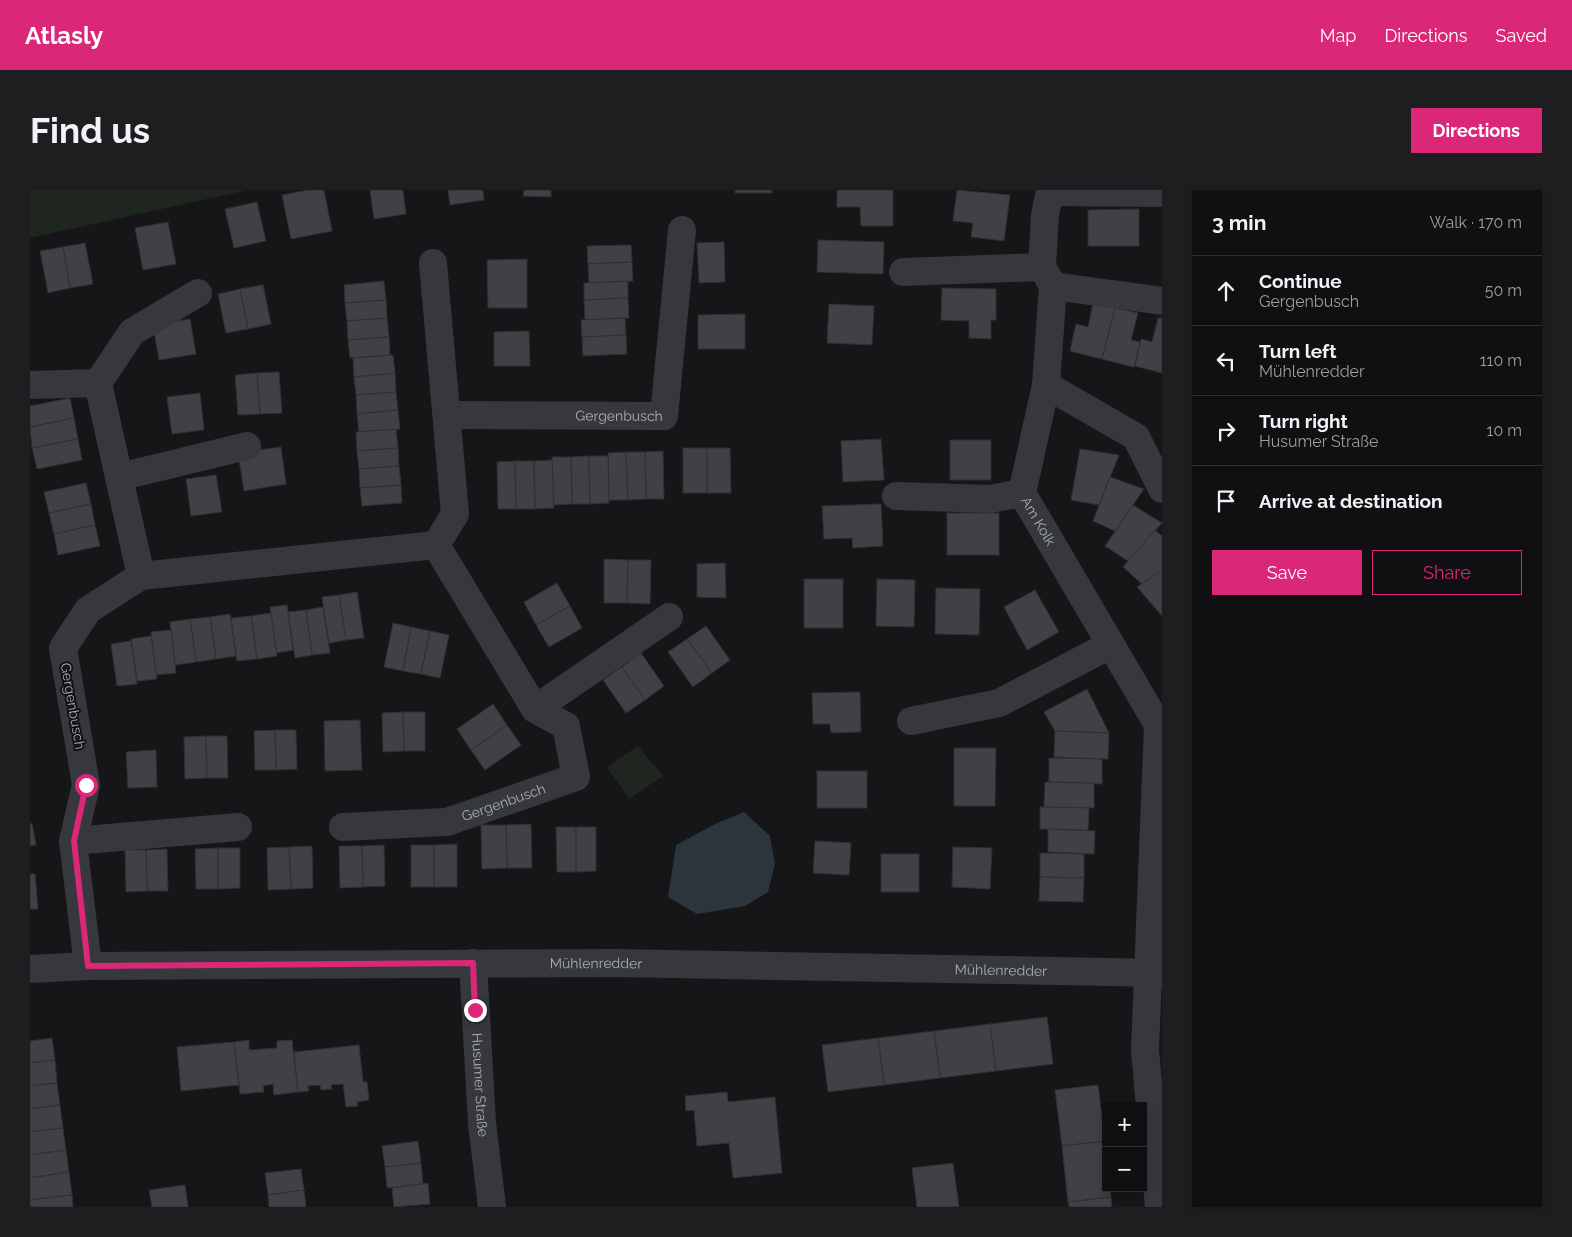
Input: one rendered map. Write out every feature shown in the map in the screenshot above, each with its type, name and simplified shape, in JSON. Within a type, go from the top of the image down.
[{"type":"street","name":"Am Kolk","points":[[1159,1207],[1145,1050],[1154,973],[1159,777],[1158,725],[1022,493],[1046,385],[1046,216],[1050,191],[1162,193]]},
{"type":"street","name":"Gergenbusch","points":[[448,415],[664,416],[682,230]]},
{"type":"street","points":[[434,263],[455,514],[436,545],[535,709],[669,617]]},
{"type":"street","points":[[903,272],[1047,276],[1162,301]]},
{"type":"street","points":[[141,576],[98,382],[132,332],[198,293]]},
{"type":"street","points":[[30,385],[98,382]]},
{"type":"street","points":[[1046,385],[1136,437],[1162,489]]},
{"type":"street","points":[[119,477],[247,446]]},
{"type":"street","points":[[896,496],[990,499],[1022,493]]},
{"type":"street","name":"Gergenbusch","points":[[88,966],[74,841],[86,785],[63,648],[88,610],[141,576],[436,545]]},
{"type":"street","points":[[910,721],[999,703],[1110,645]]},
{"type":"street","name":"Gergenbusch","points":[[343,826],[447,822],[576,777],[566,726],[535,709]]},
{"type":"street","points":[[74,841],[238,827]]},
{"type":"street","name":"Husumer Straße","points":[[473,963],[482,1123],[492,1207]]},
{"type":"street","name":"Mühlenredder","points":[[30,969],[88,966],[626,963],[1154,973]]},
{"type":"shaded area","points":[[30,190],[248,190],[30,238]]},
{"type":"shaded area","points":[[638,746],[663,776],[629,799],[607,767]]},
{"type":"shaded area","points":[[744,812],[770,836],[775,864],[768,892],[745,906],[697,914],[668,897],[676,845],[715,824]]},
{"type":"building","points":[[308,190],[324,190],[332,231],[291,239],[282,195]]},
{"type":"building","points":[[370,190],[403,190],[406,214],[374,219]]},
{"type":"building","points":[[448,190],[483,190],[484,200],[450,205]]},
{"type":"building","points":[[524,190],[551,190],[551,197],[523,196]]},
{"type":"building","points":[[735,190],[772,190],[772,193],[735,193]]},
{"type":"building","points":[[837,190],[893,190],[893,226],[861,226],[860,207],[837,207]]},
{"type":"building","points":[[957,190],[1010,195],[1004,241],[971,237],[973,223],[953,221]]},
{"type":"building","points":[[257,202],[266,241],[234,248],[225,209]]},
{"type":"building","points":[[1139,209],[1139,246],[1088,246],[1088,210]]},
{"type":"building","points":[[168,222],[176,264],[143,270],[135,228]]},
{"type":"building","points":[[818,240],[884,242],[883,274],[817,272]]},
{"type":"building","points":[[724,242],[725,282],[699,283],[697,243]]},
{"type":"building","points":[[85,243],[93,284],[70,288],[63,247]]},
{"type":"building","points":[[631,245],[632,262],[588,264],[587,246]]},
{"type":"building","points":[[63,247],[70,288],[48,293],[40,251]]},
{"type":"building","points":[[527,259],[527,308],[488,308],[487,260]]},
{"type":"building","points":[[632,262],[633,281],[589,283],[588,264]]},
{"type":"building","points":[[384,281],[386,300],[345,303],[344,285]]},
{"type":"building","points":[[628,281],[628,298],[584,300],[584,283]]},
{"type":"building","points":[[263,285],[271,324],[248,329],[240,289]]},
{"type":"building","points":[[942,288],[996,289],[996,320],[991,320],[991,339],[969,338],[969,321],[941,320]]},
{"type":"building","points":[[240,289],[248,329],[226,333],[218,294]]},
{"type":"building","points":[[628,298],[629,318],[585,320],[584,300]]},
{"type":"building","points":[[386,300],[387,318],[347,321],[345,303]]},
{"type":"building","points":[[1093,303],[1115,308],[1102,359],[1070,351],[1076,324],[1088,327]]},
{"type":"building","points":[[829,304],[874,306],[872,345],[827,343]]},
{"type":"building","points":[[1115,308],[1138,313],[1131,340],[1140,342],[1134,367],[1102,359]]},
{"type":"building","points":[[745,314],[745,349],[698,349],[698,315]]},
{"type":"building","points":[[387,318],[389,337],[348,340],[347,321]]},
{"type":"building","points":[[625,318],[626,335],[582,337],[581,320]]},
{"type":"building","points":[[1158,318],[1162,318],[1162,373],[1135,366],[1141,339],[1152,342]]},
{"type":"building","points":[[190,319],[196,354],[159,360],[153,325]]},
{"type":"building","points":[[529,331],[530,366],[494,366],[494,332]]},
{"type":"building","points":[[626,335],[627,354],[583,356],[582,337]]},
{"type":"building","points":[[389,337],[390,355],[350,358],[348,340]]},
{"type":"building","points":[[393,355],[395,373],[354,377],[353,358]]},
{"type":"building","points":[[279,372],[282,413],[260,414],[257,373]]},
{"type":"building","points":[[257,373],[260,414],[238,415],[235,375]]},
{"type":"building","points":[[395,373],[396,392],[356,395],[354,377]]},
{"type":"building","points":[[396,392],[398,410],[357,414],[356,395]]},
{"type":"building","points":[[200,393],[204,430],[172,434],[167,397]]},
{"type":"building","points":[[70,398],[74,418],[30,427],[30,406]]},
{"type":"building","points":[[398,410],[400,429],[359,432],[357,414]]},
{"type":"building","points":[[74,418],[78,439],[32,448],[30,427]]},
{"type":"building","points":[[396,429],[398,448],[357,451],[356,432]]},
{"type":"building","points":[[78,439],[82,460],[37,469],[32,448]]},
{"type":"building","points":[[881,439],[884,480],[843,482],[841,441]]},
{"type":"building","points":[[950,440],[991,440],[991,480],[950,480]]},
{"type":"building","points":[[281,447],[286,484],[244,491],[238,453]]},
{"type":"building","points":[[398,448],[399,466],[359,469],[357,451]]},
{"type":"building","points":[[683,448],[707,448],[707,493],[683,493]]},
{"type":"building","points":[[707,448],[730,448],[731,493],[707,493]]},
{"type":"building","points":[[1080,449],[1119,455],[1099,505],[1071,500]]},
{"type":"building","points":[[663,451],[664,499],[646,499],[645,452]]},
{"type":"building","points":[[626,452],[628,500],[609,500],[608,453]]},
{"type":"building","points":[[626,452],[645,452],[646,499],[628,500]]},
{"type":"building","points":[[589,456],[590,504],[572,504],[571,457]]},
{"type":"building","points":[[589,456],[608,456],[609,503],[590,504]]},
{"type":"building","points":[[552,457],[571,457],[572,504],[553,505]]},
{"type":"building","points":[[552,460],[554,508],[535,509],[534,461]]},
{"type":"building","points":[[515,461],[516,509],[498,509],[497,462]]},
{"type":"building","points":[[515,461],[534,461],[535,509],[516,509]]},
{"type":"building","points":[[399,466],[401,485],[360,488],[359,469]]},
{"type":"building","points":[[216,475],[222,512],[191,516],[186,479]]},
{"type":"building","points":[[1110,477],[1144,489],[1115,531],[1093,521]]},
{"type":"building","points":[[86,483],[91,504],[49,513],[44,492]]},
{"type":"building","points":[[401,485],[402,503],[362,506],[360,488]]},
{"type":"building","points":[[91,504],[95,525],[54,534],[49,513]]},
{"type":"building","points":[[881,504],[883,546],[853,548],[852,538],[824,539],[822,506]]},
{"type":"building","points":[[1133,505],[1162,523],[1128,561],[1105,546]]},
{"type":"building","points":[[947,513],[999,513],[999,555],[947,555]]},
{"type":"building","points":[[95,525],[100,546],[58,555],[54,534]]},
{"type":"building","points":[[1155,530],[1162,536],[1162,570],[1142,584],[1123,567]]},
{"type":"building","points":[[604,559],[628,560],[627,603],[604,603]]},
{"type":"building","points":[[628,560],[651,560],[650,604],[627,603]]},
{"type":"building","points":[[725,563],[726,598],[697,597],[697,564]]},
{"type":"building","points":[[1162,570],[1162,616],[1137,587]]},
{"type":"building","points":[[804,579],[843,579],[843,628],[804,628]]},
{"type":"building","points":[[877,579],[915,580],[914,627],[876,626]]},
{"type":"building","points":[[557,583],[570,606],[536,625],[524,602]]},
{"type":"building","points":[[936,588],[980,589],[979,635],[935,634]]},
{"type":"building","points":[[1035,590],[1059,632],[1027,650],[1004,607]]},
{"type":"building","points":[[357,592],[364,638],[346,640],[339,595]]},
{"type":"building","points":[[339,595],[346,640],[329,643],[322,597]]},
{"type":"building","points":[[287,605],[293,650],[276,653],[270,607]]},
{"type":"building","points":[[570,606],[582,628],[549,647],[536,625]]},
{"type":"building","points":[[323,607],[330,653],[312,655],[306,610]]},
{"type":"building","points":[[306,610],[312,655],[295,658],[288,612]]},
{"type":"building","points":[[271,613],[277,656],[257,659],[251,616]]},
{"type":"building","points":[[230,614],[236,656],[216,659],[210,617]]},
{"type":"building","points":[[251,616],[257,659],[237,661],[231,618]]},
{"type":"building","points":[[210,617],[216,659],[196,662],[190,619]]},
{"type":"building","points":[[190,619],[196,662],[175,665],[170,622]]},
{"type":"building","points":[[393,623],[411,627],[403,671],[384,667]]},
{"type":"building","points":[[706,626],[730,660],[712,673],[687,639]]},
{"type":"building","points":[[411,627],[430,631],[421,674],[403,671]]},
{"type":"building","points":[[171,630],[176,673],[156,675],[151,632]]},
{"type":"building","points":[[430,631],[449,635],[440,678],[421,674]]},
{"type":"building","points":[[151,636],[157,679],[137,681],[131,639]]},
{"type":"building","points":[[687,639],[712,673],[693,687],[668,652]]},
{"type":"building","points":[[131,641],[137,684],[117,686],[111,644]]},
{"type":"building","points":[[641,653],[664,686],[645,700],[622,667]]},
{"type":"building","points":[[622,667],[645,700],[626,713],[603,680]]},
{"type":"building","points":[[1087,689],[1109,733],[1055,731],[1044,712]]},
{"type":"building","points":[[860,692],[861,732],[831,733],[830,724],[813,724],[812,693]]},
{"type":"building","points":[[493,704],[507,725],[471,750],[457,729]]},
{"type":"building","points":[[403,712],[425,712],[425,751],[404,751]]},
{"type":"building","points":[[403,712],[404,751],[383,752],[382,713]]},
{"type":"building","points":[[360,720],[362,770],[325,771],[324,721]]},
{"type":"building","points":[[507,725],[521,745],[485,770],[471,750]]},
{"type":"building","points":[[275,730],[296,730],[297,769],[276,770]]},
{"type":"building","points":[[275,730],[276,770],[255,770],[254,731]]},
{"type":"building","points":[[1055,731],[1109,733],[1108,759],[1054,757]]},
{"type":"building","points":[[206,736],[207,778],[185,779],[184,737]]},
{"type":"building","points":[[206,736],[227,736],[228,778],[207,778]]},
{"type":"building","points":[[954,748],[996,748],[995,806],[954,806]]},
{"type":"building","points":[[156,750],[157,787],[128,788],[126,752]]},
{"type":"building","points":[[1049,758],[1102,759],[1102,784],[1049,782]]},
{"type":"building","points":[[817,771],[867,771],[867,808],[817,808]]},
{"type":"building","points":[[1045,782],[1094,783],[1094,808],[1044,807]]},
{"type":"building","points":[[1040,807],[1089,808],[1088,830],[1040,829]]},
{"type":"building","points":[[32,823],[36,845],[30,846],[30,824]]},
{"type":"building","points":[[531,824],[532,868],[507,868],[506,825]]},
{"type":"building","points":[[481,825],[506,825],[507,868],[482,869]]},
{"type":"building","points":[[556,827],[576,827],[576,872],[557,872]]},
{"type":"building","points":[[576,827],[596,827],[596,871],[576,872]]},
{"type":"building","points":[[1048,829],[1095,831],[1094,854],[1048,852]]},
{"type":"building","points":[[815,841],[851,843],[849,875],[813,873]]},
{"type":"building","points":[[457,844],[457,887],[434,887],[434,845]]},
{"type":"building","points":[[384,845],[385,886],[363,887],[362,846]]},
{"type":"building","points":[[411,845],[434,845],[434,887],[411,887]]},
{"type":"building","points":[[312,846],[313,888],[291,889],[289,847]]},
{"type":"building","points":[[339,846],[362,846],[363,887],[340,888]]},
{"type":"building","points":[[289,847],[291,889],[268,890],[267,848]]},
{"type":"building","points":[[953,847],[992,848],[990,889],[952,887]]},
{"type":"building","points":[[218,848],[218,889],[196,889],[195,849]]},
{"type":"building","points":[[218,848],[240,848],[240,888],[218,889]]},
{"type":"building","points":[[167,849],[168,891],[147,891],[146,850]]},
{"type":"building","points":[[125,850],[146,850],[147,891],[126,892]]},
{"type":"building","points":[[1040,853],[1084,854],[1084,878],[1040,877]]},
{"type":"building","points":[[881,854],[919,854],[919,892],[881,892]]},
{"type":"building","points":[[30,874],[35,874],[38,909],[30,909]]},
{"type":"building","points":[[1040,877],[1084,878],[1083,902],[1039,901]]},
{"type":"building","points":[[1047,1017],[1053,1064],[996,1071],[990,1024]]},
{"type":"building","points":[[990,1024],[996,1071],[940,1078],[934,1031]]},
{"type":"building","points":[[934,1031],[940,1078],[884,1085],[878,1038]]},
{"type":"building","points":[[52,1038],[55,1060],[30,1063],[30,1041]]},
{"type":"building","points":[[878,1038],[884,1085],[828,1092],[822,1045]]},
{"type":"building","points":[[249,1040],[249,1050],[277,1048],[277,1041],[292,1040],[298,1092],[274,1095],[273,1084],[263,1086],[264,1092],[240,1094],[234,1042]]},
{"type":"building","points":[[234,1042],[239,1085],[181,1091],[177,1047]]},
{"type":"building","points":[[359,1045],[363,1082],[367,1082],[369,1100],[357,1102],[358,1106],[346,1107],[343,1084],[331,1085],[332,1089],[321,1090],[320,1085],[308,1086],[309,1091],[298,1092],[294,1052]]},
{"type":"building","points":[[55,1060],[57,1083],[30,1086],[30,1063]]},
{"type":"building","points":[[57,1083],[60,1105],[30,1109],[30,1086]]},
{"type":"building","points":[[1098,1085],[1102,1117],[1102,1141],[1062,1146],[1055,1090]]},
{"type":"building","points":[[727,1092],[728,1102],[775,1097],[782,1173],[733,1178],[729,1143],[697,1146],[694,1110],[686,1111],[685,1096]]},
{"type":"building","points":[[60,1105],[63,1128],[30,1132],[30,1109]]},
{"type":"building","points":[[63,1128],[66,1150],[30,1155],[30,1132]]},
{"type":"building","points":[[418,1141],[421,1163],[385,1167],[382,1146]]},
{"type":"building","points":[[1102,1141],[1102,1192],[1110,1192],[1111,1197],[1068,1202],[1062,1146]]},
{"type":"building","points":[[66,1150],[69,1172],[30,1178],[30,1155]]},
{"type":"building","points":[[421,1163],[423,1184],[387,1188],[385,1167]]},
{"type":"building","points":[[953,1163],[959,1207],[917,1207],[912,1168]]},
{"type":"building","points":[[301,1169],[304,1190],[268,1195],[265,1173]]},
{"type":"building","points":[[69,1172],[72,1195],[30,1200],[30,1178]]},
{"type":"building","points":[[428,1183],[430,1204],[394,1207],[392,1188]]},
{"type":"building","points":[[185,1185],[188,1207],[152,1207],[149,1190]]},
{"type":"building","points":[[304,1190],[306,1207],[269,1207],[268,1195]]},
{"type":"building","points":[[72,1195],[73,1207],[30,1207],[30,1200]]},
{"type":"building","points":[[1111,1197],[1112,1207],[1069,1207],[1068,1202]]},
{"type":"route","points":[[86,785],[74,841],[88,966],[473,963],[475,1010]]}]
